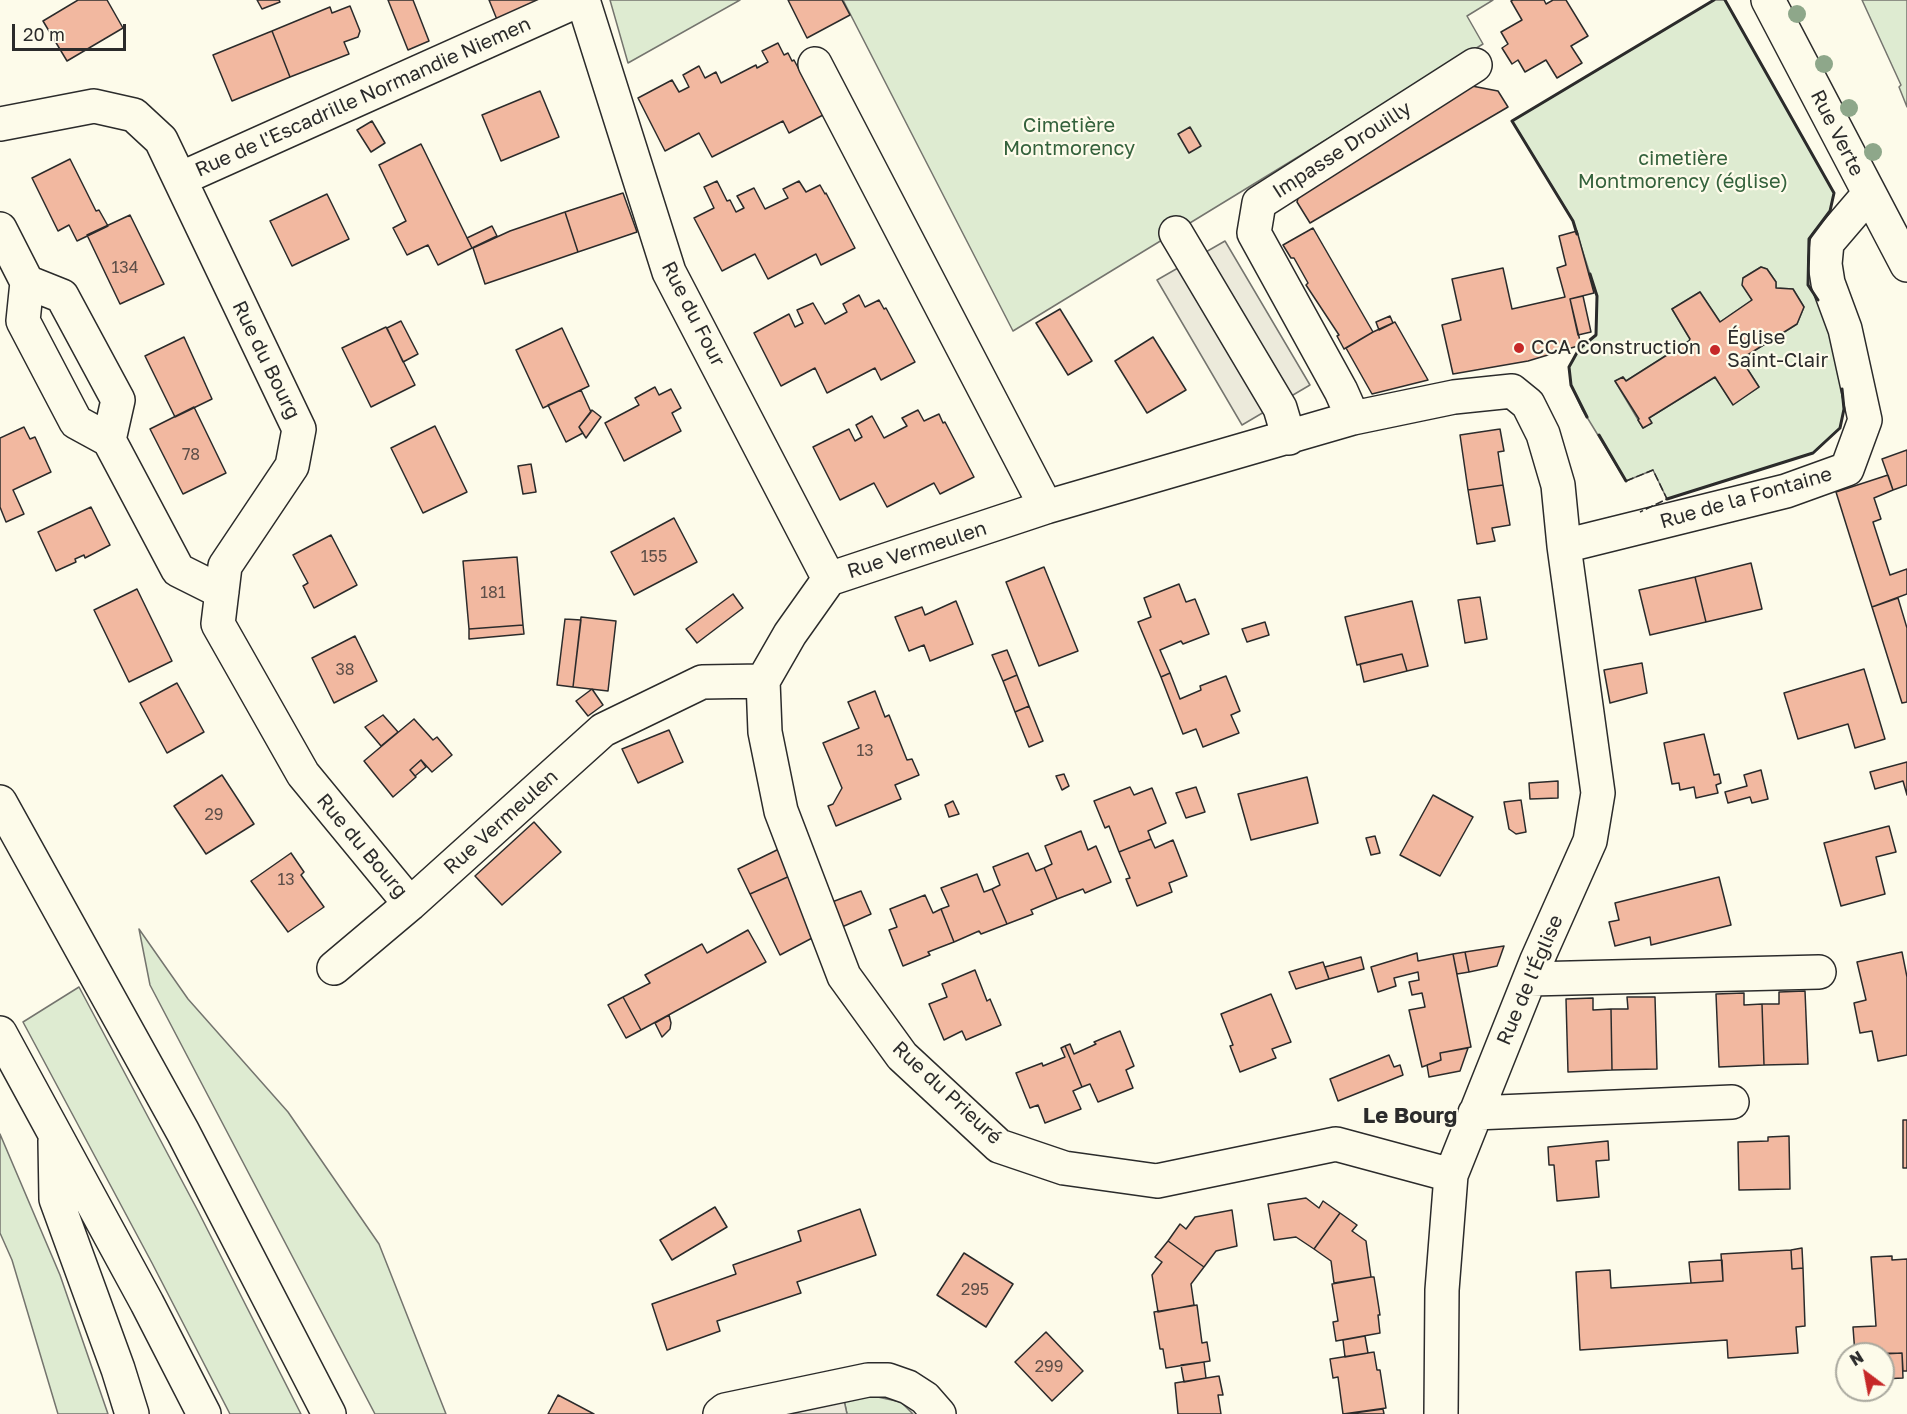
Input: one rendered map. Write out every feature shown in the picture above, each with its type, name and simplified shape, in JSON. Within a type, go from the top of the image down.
[{"type":"main road","name":"Rue de l'Escadrille Normandie Niemen","points":[[180,179],[581,0]]},
{"type":"main road","name":"Rue du Four","points":[[581,0],[669,272],[829,579]]},
{"type":"main road","name":"Rue Verte","points":[[1768,0],[1907,265]]},
{"type":"main road","points":[[815,64],[1046,507]]},
{"type":"main road","name":"Impasse Drouilly","points":[[1353,418],[1341,391],[1254,233],[1259,203],[1475,65]]},
{"type":"main road","name":"Rue du Bourg","points":[[0,124],[94,106],[134,115],[161,140],[299,429],[292,466],[225,566],[218,624],[303,774],[410,904]]},
{"type":"main road","name":"Rue de la Fontaine","points":[[1564,546],[1786,491],[1847,469],[1865,420],[1845,329],[1828,283],[1825,264],[1827,243],[1869,194]]},
{"type":"main road","points":[[0,229],[27,282],[22,321],[76,422],[109,440],[178,570],[222,592]]},
{"type":"main road","points":[[1176,233],[1280,408],[1289,438]]},
{"type":"main road","points":[[27,282],[62,296],[118,400],[109,440]]},
{"type":"main road","name":"Rue de l'Église","points":[[1353,418],[1454,396],[1512,391],[1528,404],[1543,434],[1558,485],[1564,546],[1598,793],[1590,841],[1530,978],[1451,1175],[1442,1290],[1441,1414]]},
{"type":"main road","name":"Rue Vermeulen","points":[[334,968],[410,904],[603,730],[702,682],[763,681],[790,633],[829,579],[1046,507],[1353,418]]},
{"type":"main road","name":"Rue du Prieuré","points":[[763,681],[765,732],[781,811],[844,976],[902,1056],[999,1146],[1064,1168],[1157,1181],[1336,1144],[1451,1175]]},
{"type":"main road","points":[[0,802],[183,1132],[329,1414]]},
{"type":"main road","points":[[1530,978],[1819,972]]},
{"type":"main road","points":[[0,1034],[147,1304],[204,1414]]},
{"type":"main road","points":[[1475,1113],[1732,1102]]},
{"type":"main road","points":[[55,1137],[56,1199],[132,1414]]},
{"type":"main road","points":[[720,1414],[725,1410],[868,1380],[888,1380],[908,1387],[925,1398],[939,1414]]},
{"type":"green space","points":[[610,0],[740,0],[628,63]]},
{"type":"green space","name":"Cimetière Montmorency","points":[[843,0],[1493,0],[1467,16],[1483,44],[1013,331]]},
{"type":"green space","name":"cimetière Montmorency (église)","points":[[1714,0],[1725,0],[1834,193],[1830,211],[1809,239],[1808,284],[1827,314],[1842,390],[1844,409],[1840,428],[1813,453],[1667,499],[1653,470],[1626,481],[1582,409],[1571,385],[1569,367],[1579,349],[1596,335],[1597,296],[1573,221],[1512,121]],"holes":[[[1761,267],[1767,269],[1776,282],[1776,288],[1793,289],[1804,307],[1797,324],[1741,359],[1759,387],[1733,404],[1715,377],[1649,418],[1651,423],[1643,428],[1615,381],[1623,377],[1626,381],[1689,341],[1690,339],[1672,309],[1700,292],[1720,322],[1752,300],[1743,285],[1743,278]]]},
{"type":"green space","points":[[1862,0],[1907,0],[1907,107],[1899,87],[1901,85]]},
{"type":"green space","points":[[139,929],[188,999],[288,1112],[379,1244],[446,1414],[375,1414],[150,985]]},
{"type":"green space","points":[[79,987],[198,1211],[301,1414],[230,1414],[23,1022]]},
{"type":"green space","points":[[0,1134],[60,1275],[108,1414],[58,1414],[12,1260],[0,1233]]},
{"type":"green space","points":[[873,1396],[901,1402],[913,1414],[847,1414],[844,1400]]},
{"type":"shaded area","points":[[1225,241],[1310,385],[1242,425],[1157,280]]},
{"type":"shaded area","points":[[844,1400],[847,1414],[776,1414]]},
{"type":"building","points":[[78,0],[107,0],[123,28],[67,61],[43,21]]},
{"type":"building","points":[[257,0],[279,0],[280,2],[262,9]]},
{"type":"building","points":[[388,0],[413,0],[429,41],[408,50]]},
{"type":"building","points":[[489,0],[548,0],[498,22]]},
{"type":"building","points":[[788,0],[842,0],[850,15],[807,38]]},
{"type":"building","points":[[1544,0],[1546,4],[1553,0],[1566,0],[1588,36],[1571,46],[1582,63],[1557,78],[1546,60],[1525,72],[1518,60],[1512,64],[1502,48],[1508,44],[1501,32],[1522,20],[1511,1]]},
{"type":"building","points":[[350,6],[360,31],[358,37],[344,42],[349,54],[290,77],[272,31],[330,7],[332,13]]},
{"type":"building","points":[[272,31],[290,77],[232,101],[213,55]]},
{"type":"building","points":[[778,43],[784,55],[788,53],[792,61],[794,60],[823,115],[789,133],[783,121],[712,157],[699,133],[665,151],[638,98],[672,80],[679,92],[689,87],[683,75],[699,66],[705,78],[716,72],[721,83],[756,65],[757,68],[768,62],[762,51]]},
{"type":"building","points":[[1472,86],[1498,91],[1508,107],[1310,223],[1297,202],[1301,186]]},
{"type":"building","points":[[540,91],[559,137],[501,161],[482,115]]},
{"type":"building","points":[[372,121],[385,143],[371,152],[357,130]]},
{"type":"building","points":[[1190,127],[1201,146],[1189,153],[1178,134]]},
{"type":"building","points":[[421,144],[472,248],[438,265],[428,245],[407,255],[393,228],[406,221],[379,165]]},
{"type":"building","points":[[70,159],[96,211],[99,210],[108,226],[77,241],[69,225],[58,231],[32,178]]},
{"type":"building","points":[[717,181],[727,201],[730,200],[736,212],[744,208],[737,196],[754,188],[765,209],[788,198],[783,189],[799,181],[806,192],[820,185],[855,248],[821,265],[816,254],[768,279],[755,254],[722,271],[694,218],[714,208],[704,187]]},
{"type":"building","points":[[623,193],[637,232],[578,252],[565,212]]},
{"type":"building","points":[[327,194],[349,239],[292,266],[270,221]]},
{"type":"building","points":[[565,212],[578,252],[485,284],[473,248],[510,231]]},
{"type":"building","points":[[130,215],[164,284],[120,304],[87,235]]},
{"type":"building","points":[[492,226],[497,236],[472,248],[467,238]]},
{"type":"building","points":[[1313,228],[1373,332],[1344,349],[1337,336],[1339,335],[1306,285],[1308,283],[1294,258],[1291,258],[1283,245]]},
{"type":"building","points":[[1577,231],[1594,293],[1570,299],[1581,345],[1528,361],[1453,374],[1442,325],[1461,320],[1452,279],[1503,268],[1512,309],[1565,297],[1557,268],[1566,265],[1559,236]]},
{"type":"building","name":"Église Saint-Clair","points":[[1761,267],[1767,269],[1776,282],[1776,288],[1793,289],[1804,307],[1797,324],[1741,359],[1759,387],[1733,405],[1715,377],[1649,418],[1652,423],[1643,428],[1615,381],[1623,377],[1626,381],[1689,341],[1690,339],[1672,309],[1700,292],[1720,322],[1752,300],[1742,285],[1743,278]]},
{"type":"building","points":[[859,295],[865,307],[879,300],[884,309],[886,308],[915,362],[881,380],[875,368],[827,393],[815,368],[781,386],[754,333],[789,314],[795,327],[803,323],[797,310],[813,303],[825,324],[847,312],[843,304]]},
{"type":"building","points":[[1583,296],[1591,332],[1578,335],[1570,299]]},
{"type":"building","points":[[1060,309],[1092,361],[1068,375],[1036,323]]},
{"type":"building","points":[[1390,316],[1393,323],[1379,330],[1376,322]]},
{"type":"building","points":[[401,321],[418,354],[403,362],[387,328]]},
{"type":"building","points":[[1395,322],[1428,380],[1372,394],[1346,348]]},
{"type":"building","points":[[386,327],[415,385],[371,407],[342,348]]},
{"type":"building","points":[[562,328],[589,386],[543,408],[516,350]]},
{"type":"building","points":[[184,337],[212,399],[175,417],[145,356]]},
{"type":"building","points":[[1153,337],[1186,390],[1147,413],[1115,361]]},
{"type":"building","points":[[655,387],[659,395],[671,389],[681,408],[672,413],[681,431],[624,461],[605,423],[639,405],[635,398]]},
{"type":"building","points":[[581,390],[591,412],[579,427],[583,433],[566,442],[548,405]]},
{"type":"building","points":[[194,407],[226,473],[183,494],[150,429]]},
{"type":"building","points":[[592,410],[601,417],[586,438],[579,427]]},
{"type":"building","points":[[918,410],[924,421],[939,414],[974,477],[940,494],[934,483],[887,507],[874,483],[840,500],[813,447],[849,429],[855,441],[862,437],[856,425],[872,416],[884,438],[907,426],[902,418]]},
{"type":"building","points":[[435,426],[467,492],[423,513],[391,448]]},
{"type":"building","points":[[24,427],[30,439],[35,437],[51,472],[13,490],[24,514],[6,522],[0,507],[0,438]]},
{"type":"building","points":[[1500,429],[1504,451],[1498,452],[1503,485],[1468,490],[1460,435]]},
{"type":"building","points":[[1907,450],[1907,485],[1893,490],[1882,459]]},
{"type":"building","points":[[531,464],[536,492],[523,494],[518,466]]},
{"type":"building","points":[[1888,475],[1893,490],[1874,498],[1881,519],[1873,522],[1890,575],[1907,569],[1907,594],[1872,607],[1836,492]]},
{"type":"building","points":[[1503,485],[1510,525],[1492,528],[1495,541],[1477,544],[1468,490]]},
{"type":"building","points":[[91,507],[110,545],[85,558],[84,555],[75,559],[76,562],[56,571],[38,532]]},
{"type":"building","points":[[674,518],[697,562],[634,595],[611,552]]},
{"type":"building","points":[[331,535],[357,585],[314,608],[303,586],[308,583],[293,555]]},
{"type":"building","points":[[517,557],[523,625],[469,629],[463,561]]},
{"type":"building","points":[[1751,563],[1762,609],[1706,622],[1695,577]]},
{"type":"building","points":[[1044,567],[1078,651],[1039,666],[1006,582]]},
{"type":"building","points":[[1695,577],[1706,622],[1650,635],[1639,590]]},
{"type":"building","points":[[1179,584],[1186,602],[1195,599],[1209,634],[1183,644],[1181,641],[1160,650],[1170,673],[1161,677],[1138,622],[1151,617],[1144,598]]},
{"type":"building","points":[[137,589],[172,661],[129,682],[94,610]]},
{"type":"building","points":[[733,594],[743,608],[697,643],[686,629]]},
{"type":"building","points":[[1480,597],[1487,639],[1465,643],[1458,600]]},
{"type":"building","points":[[1898,598],[1907,628],[1907,702],[1902,703],[1872,607]]},
{"type":"building","points":[[956,601],[973,644],[930,661],[924,645],[909,651],[895,617],[922,607],[925,615]]},
{"type":"building","points":[[1412,601],[1428,666],[1407,671],[1402,654],[1357,665],[1345,617]]},
{"type":"building","points":[[581,617],[616,621],[608,691],[573,687]]},
{"type":"building","points":[[565,619],[581,620],[573,687],[557,685]]},
{"type":"building","points":[[1265,622],[1269,635],[1247,642],[1242,629]]},
{"type":"building","points":[[523,625],[524,634],[469,639],[469,629]]},
{"type":"building","points":[[355,636],[377,681],[334,703],[312,658]]},
{"type":"building","points":[[1007,650],[1017,675],[1003,681],[992,655]]},
{"type":"building","points":[[1402,654],[1407,671],[1364,682],[1360,664]]},
{"type":"building","points":[[1642,663],[1647,693],[1610,703],[1604,670]]},
{"type":"building","points":[[1864,669],[1885,739],[1855,748],[1848,724],[1798,739],[1784,693]]},
{"type":"building","points":[[1170,673],[1180,699],[1201,690],[1200,686],[1226,676],[1240,711],[1231,715],[1239,733],[1203,747],[1196,729],[1183,734],[1161,677]]},
{"type":"building","points":[[1017,675],[1029,706],[1015,712],[1003,681]]},
{"type":"building","points":[[177,683],[204,732],[167,753],[140,703]]},
{"type":"building","points":[[592,689],[603,705],[588,716],[576,701]]},
{"type":"building","points":[[875,691],[885,717],[889,715],[907,760],[912,759],[919,775],[895,785],[901,799],[836,826],[828,806],[833,804],[842,788],[823,743],[859,728],[848,702]]},
{"type":"building","points":[[1029,706],[1043,741],[1029,747],[1015,712]]},
{"type":"building","points":[[383,715],[398,732],[381,746],[365,727]]},
{"type":"building","points":[[414,719],[433,740],[437,737],[452,755],[432,772],[421,760],[410,770],[416,777],[393,797],[364,761]]},
{"type":"building","points":[[669,730],[683,762],[638,783],[622,749]]},
{"type":"building","points":[[1704,734],[1714,775],[1719,774],[1721,783],[1716,785],[1718,793],[1696,798],[1694,787],[1680,790],[1679,783],[1672,784],[1664,743]]},
{"type":"building","points":[[421,760],[426,767],[415,776],[410,770]]},
{"type":"building","points":[[1907,762],[1907,795],[1903,781],[1875,789],[1870,772]]},
{"type":"building","points":[[1761,770],[1768,799],[1752,803],[1750,797],[1728,803],[1725,792],[1747,786],[1744,775]]},
{"type":"building","points":[[1064,774],[1069,786],[1062,790],[1056,776]]},
{"type":"building","points":[[222,775],[254,824],[206,854],[174,806]]},
{"type":"building","points":[[1307,777],[1318,823],[1251,840],[1238,794]]},
{"type":"building","points":[[1558,781],[1558,798],[1530,799],[1529,783]]},
{"type":"building","points":[[1130,787],[1134,795],[1152,788],[1166,823],[1148,831],[1151,839],[1119,852],[1109,826],[1105,828],[1094,801]]},
{"type":"building","points":[[1196,787],[1205,812],[1186,818],[1176,793]]},
{"type":"building","points":[[1433,795],[1473,817],[1440,876],[1400,855]]},
{"type":"building","points":[[1521,800],[1526,832],[1516,834],[1509,829],[1504,802]]},
{"type":"building","points":[[953,801],[959,814],[949,817],[945,805]]},
{"type":"building","points":[[534,822],[561,852],[502,905],[475,876]]},
{"type":"building","points":[[1889,826],[1896,852],[1876,857],[1885,894],[1841,906],[1824,843]]},
{"type":"building","points":[[1081,831],[1088,850],[1096,846],[1111,882],[1085,893],[1083,889],[1057,899],[1044,868],[1052,864],[1045,846]]},
{"type":"building","points":[[1375,836],[1380,853],[1371,855],[1366,838]]},
{"type":"building","points":[[1151,839],[1155,848],[1173,840],[1187,876],[1169,883],[1172,892],[1137,906],[1126,879],[1130,878],[1119,852]]},
{"type":"building","points":[[781,848],[792,875],[750,894],[738,869]]},
{"type":"building","points":[[291,853],[304,872],[301,875],[324,907],[288,932],[251,881]]},
{"type":"building","points":[[1028,853],[1036,871],[1044,868],[1057,899],[1031,910],[1033,914],[1007,924],[992,889],[1000,885],[993,867]]},
{"type":"building","points":[[977,874],[984,892],[992,889],[1007,924],[981,934],[979,931],[954,942],[941,909],[949,906],[941,888]]},
{"type":"building","points":[[792,875],[816,936],[780,955],[750,894]]},
{"type":"building","points":[[1719,877],[1731,925],[1651,945],[1650,937],[1615,946],[1609,922],[1619,920],[1615,903]]},
{"type":"building","points":[[861,891],[871,914],[842,927],[832,902]]},
{"type":"building","points":[[925,895],[933,913],[941,909],[954,942],[928,952],[930,955],[903,966],[889,930],[897,927],[890,909]]},
{"type":"building","points":[[748,930],[766,962],[641,1030],[623,997],[650,983],[645,975],[702,944],[707,953]]},
{"type":"building","points":[[1504,946],[1497,966],[1469,972],[1465,952]]},
{"type":"building","points":[[1465,952],[1469,972],[1457,974],[1453,954]]},
{"type":"building","points":[[1902,952],[1907,977],[1907,1055],[1878,1061],[1872,1031],[1860,1033],[1854,1003],[1866,1000],[1857,962]]},
{"type":"building","points":[[1417,953],[1418,961],[1453,954],[1471,1047],[1440,1053],[1441,1060],[1422,1067],[1409,1010],[1425,1007],[1422,993],[1412,995],[1409,982],[1419,980],[1418,972],[1394,978],[1396,986],[1378,992],[1371,967]]},
{"type":"building","points":[[1361,957],[1364,969],[1329,979],[1325,967]]},
{"type":"building","points":[[1323,962],[1329,979],[1296,989],[1289,972]]},
{"type":"building","points":[[975,970],[987,1001],[990,999],[1001,1025],[966,1040],[962,1031],[944,1040],[929,1004],[947,997],[942,984]]},
{"type":"building","points":[[1805,991],[1808,1064],[1764,1065],[1762,1004],[1779,1004],[1779,992]]},
{"type":"building","points":[[1744,993],[1744,1005],[1762,1004],[1764,1065],[1719,1067],[1716,994]]},
{"type":"building","points":[[1271,994],[1291,1042],[1272,1049],[1276,1058],[1240,1072],[1221,1014]]},
{"type":"building","points":[[623,997],[641,1030],[626,1038],[608,1005]]},
{"type":"building","points":[[1627,997],[1655,997],[1657,1069],[1612,1070],[1611,1009],[1628,1009]]},
{"type":"building","points":[[1593,998],[1593,1010],[1611,1009],[1612,1070],[1568,1072],[1566,999]]},
{"type":"building","points":[[669,1015],[670,1029],[662,1037],[655,1023]]},
{"type":"building","points":[[1120,1031],[1134,1066],[1126,1070],[1133,1088],[1098,1102],[1090,1084],[1082,1087],[1065,1046],[1070,1044],[1074,1054]]},
{"type":"building","points":[[1065,1046],[1082,1087],[1073,1091],[1081,1109],[1045,1123],[1038,1105],[1030,1108],[1016,1073],[1065,1057],[1061,1048]]},
{"type":"building","points":[[1468,1048],[1460,1071],[1429,1077],[1427,1065],[1441,1060],[1440,1053]]},
{"type":"building","points":[[1389,1055],[1394,1067],[1400,1065],[1403,1075],[1338,1101],[1330,1079]]},
{"type":"building","points":[[1903,1120],[1907,1120],[1907,1168],[1903,1168]]},
{"type":"building","points":[[1789,1136],[1790,1189],[1739,1190],[1738,1142],[1768,1141],[1768,1137]]},
{"type":"building","points":[[1608,1141],[1609,1160],[1596,1161],[1599,1197],[1557,1201],[1554,1165],[1549,1165],[1548,1147]]},
{"type":"building","points":[[1306,1198],[1319,1208],[1323,1201],[1340,1213],[1314,1249],[1296,1237],[1274,1240],[1268,1204]]},
{"type":"building","points":[[715,1207],[727,1227],[672,1260],[660,1240]]},
{"type":"building","points":[[860,1209],[876,1255],[797,1282],[801,1293],[717,1321],[720,1331],[667,1350],[652,1304],[736,1274],[733,1265],[801,1241],[798,1231]]},
{"type":"building","points":[[1232,1210],[1237,1246],[1216,1251],[1204,1267],[1168,1241],[1180,1224],[1186,1229],[1195,1217]]},
{"type":"building","points":[[1340,1213],[1357,1225],[1352,1231],[1366,1241],[1371,1277],[1334,1283],[1331,1261],[1314,1249]]},
{"type":"building","points":[[1168,1241],[1204,1267],[1191,1284],[1194,1305],[1158,1312],[1152,1275],[1162,1262],[1155,1257]]},
{"type":"building","points":[[1802,1248],[1803,1268],[1792,1269],[1791,1250]]},
{"type":"building","points":[[1791,1250],[1792,1269],[1803,1268],[1805,1326],[1796,1327],[1798,1353],[1728,1358],[1727,1340],[1580,1350],[1576,1272],[1610,1270],[1611,1288],[1723,1281],[1721,1254]]},
{"type":"building","points":[[964,1253],[1013,1284],[986,1327],[937,1295]]},
{"type":"building","points":[[1892,1256],[1892,1260],[1907,1259],[1907,1371],[1903,1371],[1902,1353],[1895,1353],[1895,1342],[1854,1342],[1853,1327],[1876,1326],[1871,1257]]},
{"type":"building","points":[[1722,1260],[1723,1281],[1691,1283],[1689,1262]]},
{"type":"building","points":[[1374,1277],[1380,1315],[1378,1315],[1380,1333],[1336,1341],[1333,1322],[1338,1321],[1332,1284]]},
{"type":"building","points":[[1197,1305],[1202,1343],[1207,1342],[1210,1361],[1166,1368],[1163,1349],[1160,1349],[1154,1312]]},
{"type":"building","points":[[1046,1332],[1083,1371],[1052,1401],[1015,1362]]},
{"type":"building","points":[[1365,1336],[1368,1353],[1345,1357],[1343,1340]]},
{"type":"building","points":[[1374,1352],[1377,1370],[1380,1370],[1386,1408],[1343,1414],[1338,1377],[1333,1378],[1330,1359]]},
{"type":"building","points":[[1895,1353],[1902,1353],[1903,1378],[1895,1378]]},
{"type":"building","points":[[1204,1362],[1206,1378],[1184,1382],[1181,1365]]},
{"type":"building","points":[[1219,1376],[1223,1395],[1218,1395],[1221,1414],[1178,1414],[1175,1383]]},
{"type":"building","points":[[558,1395],[594,1414],[548,1414]]},
{"type":"building","points":[[1383,1409],[1384,1414],[1347,1414]]},
{"type":"fence","points":[[1626,481],[1653,470],[1667,499],[1640,512]]},
{"type":"wall","points":[[1577,234],[1573,221],[1512,121],[1714,0]]},
{"type":"wall","points":[[1725,0],[1834,193],[1830,211],[1809,239],[1808,285],[1818,300]]},
{"type":"wall","points":[[1587,417],[1571,385],[1569,367],[1579,349],[1596,335],[1597,296],[1590,274]]},
{"type":"wall","points":[[1667,499],[1813,453],[1840,428],[1844,409],[1842,389]]},
{"type":"wall","points":[[1599,435],[1626,481]]},
{"type":"place","name":"CCA Construction","points":[[1519,348]]},
{"type":"place","name":"Église Saint-Clair","points":[[1715,350]]},
{"type":"district","name":"Le Bourg","points":[[1410,1116]]}]
